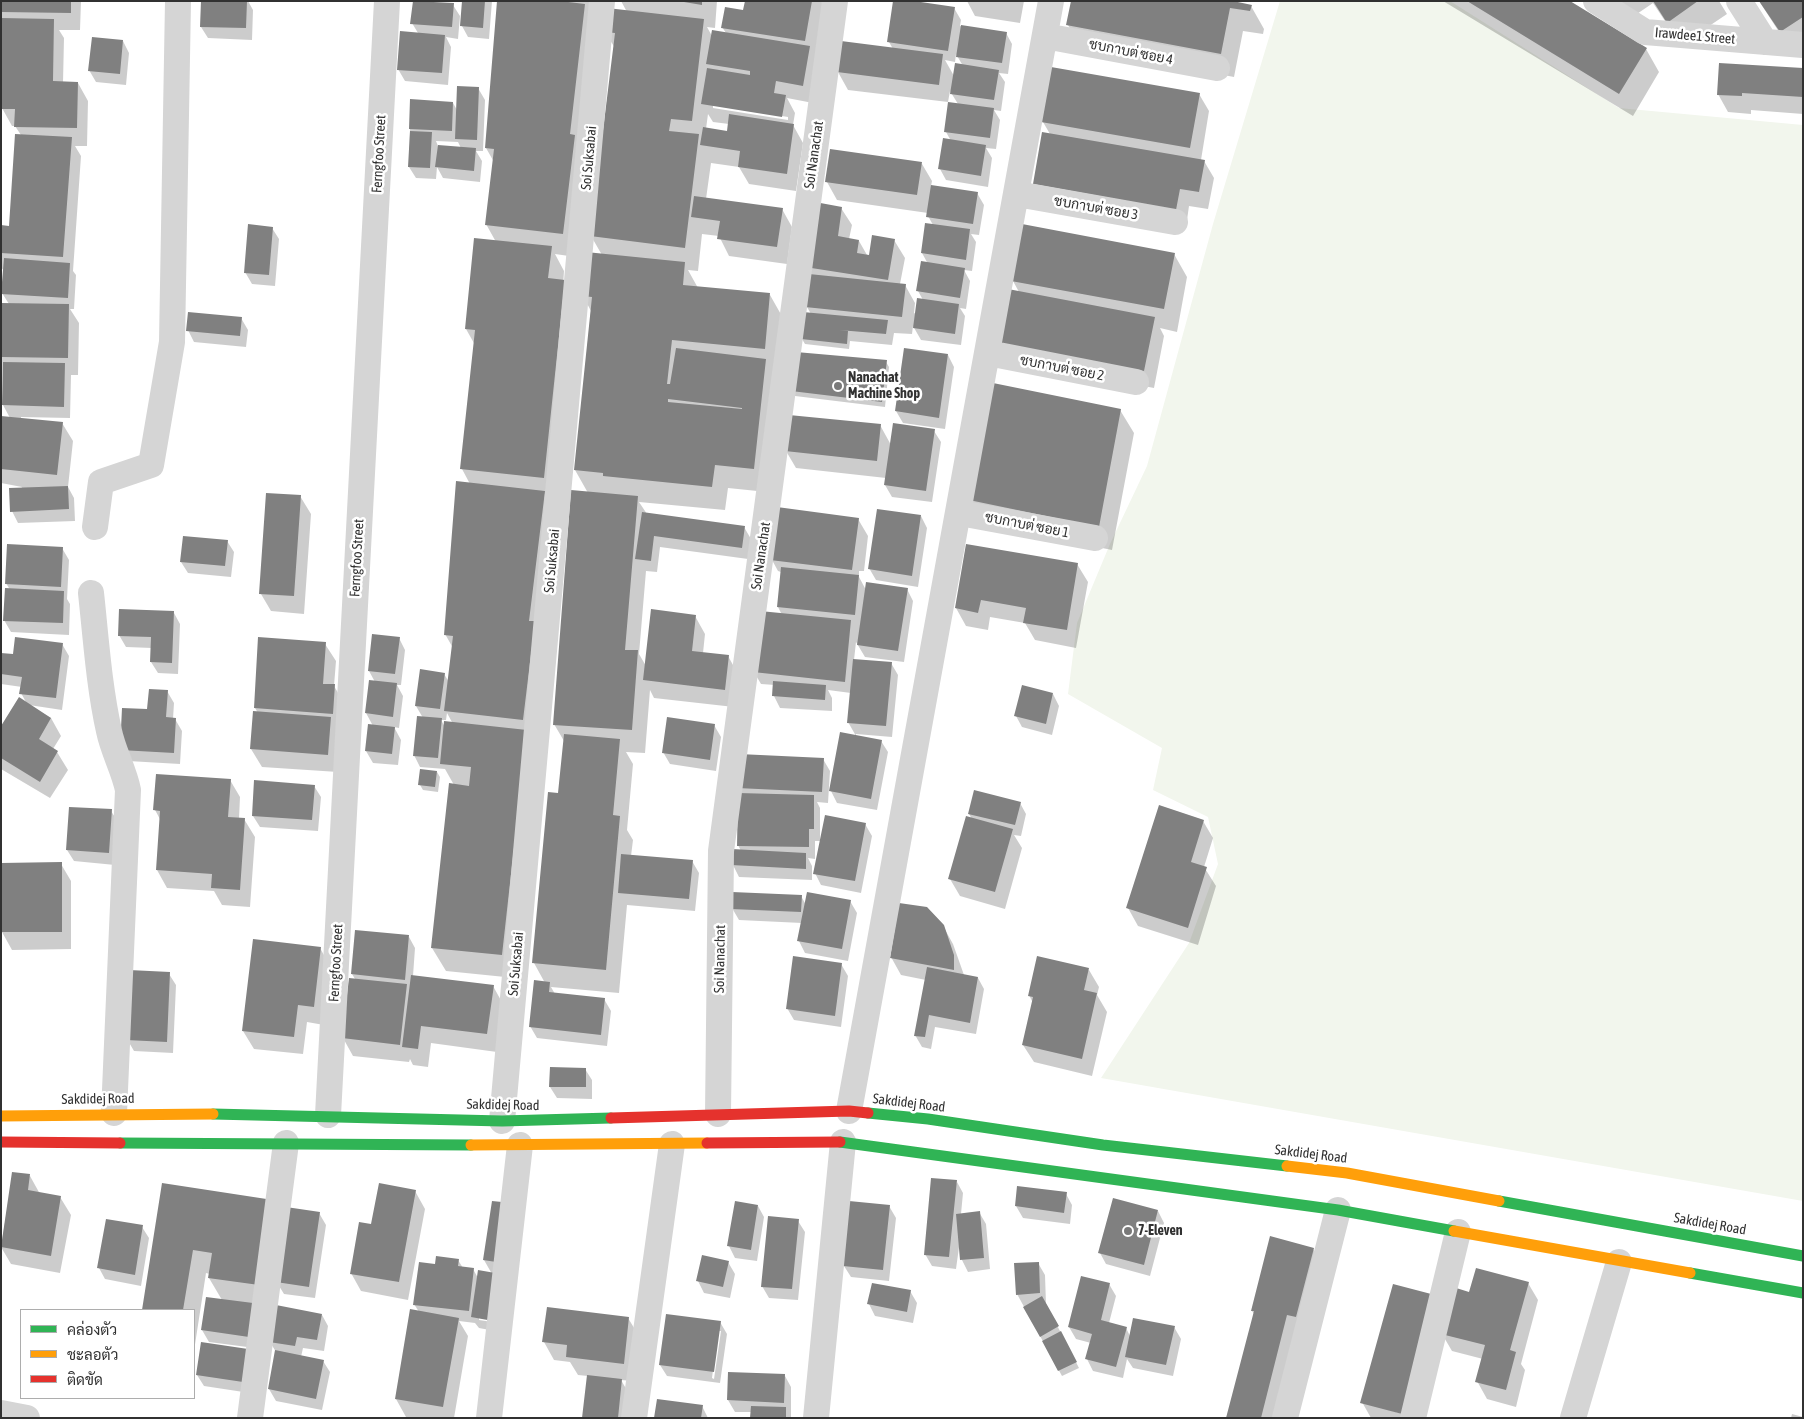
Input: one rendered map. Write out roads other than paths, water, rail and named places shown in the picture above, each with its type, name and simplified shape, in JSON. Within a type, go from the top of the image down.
[{"type":"main road","name":"Sakdidej Road","points":[[1,1116],[114,1113],[328,1115],[502,1121],[849,1111],[928,1120],[1103,1145],[1347,1174],[1803,1256]]},
{"type":"main road","points":[[1,1142],[520,1146],[843,1142],[1338,1210],[1803,1294]]},
{"type":"street","points":[[95,527],[101,482],[151,465],[172,342],[178,1]]},
{"type":"street","name":"Ferngfoo Street","points":[[328,1115],[387,1]]},
{"type":"street","name":"Soi Suksabai","points":[[502,1121],[602,1]]},
{"type":"street","name":"Soi Nanachat","points":[[718,1114],[721,851],[835,1]]},
{"type":"street","points":[[849,1111],[960,513],[1051,1]]},
{"type":"street","name":"Irawdee1 Street","points":[[1596,1],[1645,32],[1803,46]]},
{"type":"street","points":[[1739,1],[1765,42]]},
{"type":"street","name":"ชบกาบต่ ซอย 4","points":[[1045,36],[1217,68]]},
{"type":"street","name":"ชบกาบต่ ซอย 3","points":[[1017,194],[1175,222]]},
{"type":"street","name":"ชบกาบต่ ซอย 2","points":[[988,353],[1136,382]]},
{"type":"street","name":"ชบกาบต่ ซอย 1","points":[[960,513],[1095,538]]},
{"type":"street","points":[[91,593],[104,708],[110,735],[124,772],[128,790],[114,1113]]},
{"type":"street","points":[[816,1418],[843,1142]]},
{"type":"street","points":[[250,1418],[286,1143]]},
{"type":"street","points":[[634,1418],[672,1144]]},
{"type":"street","points":[[488,1418],[520,1146]]},
{"type":"street","points":[[1285,1418],[1338,1210]]},
{"type":"street","points":[[1413,1418],[1458,1232]]},
{"type":"street","points":[[1574,1418],[1619,1262]]},
{"type":"street","points":[[1,1413],[27,1418]]},
{"type":"place","name":"Nanachat Machine Shop","points":[[838,386]]},
{"type":"place","name":"7-Eleven","points":[[1128,1231]]}]
